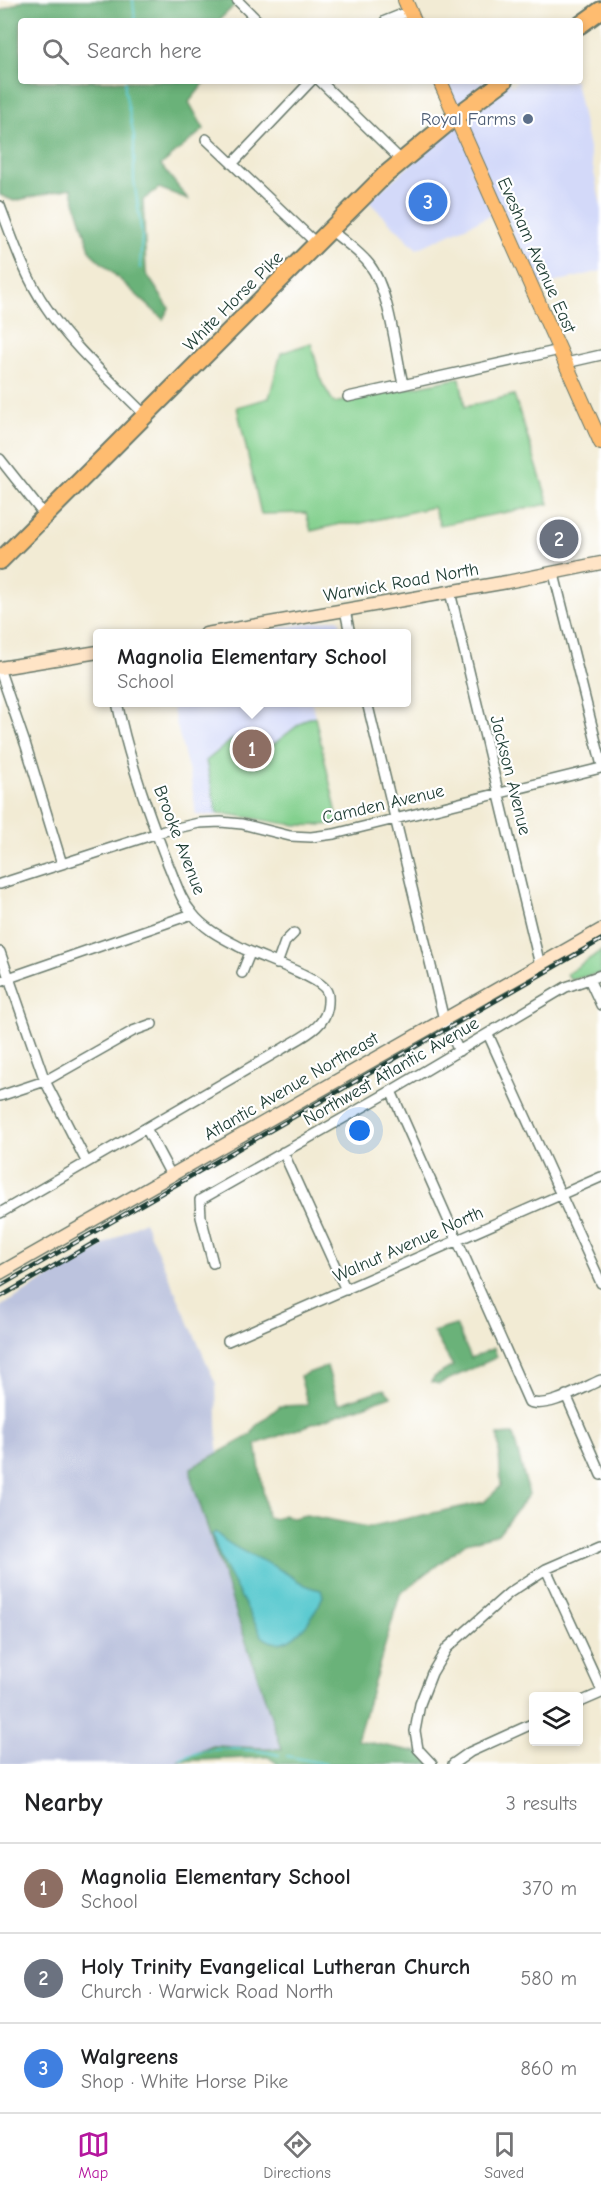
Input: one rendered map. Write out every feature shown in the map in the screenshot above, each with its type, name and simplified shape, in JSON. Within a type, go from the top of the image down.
[{"type":"highway","points":[[583,24],[601,10]]},
{"type":"highway","name":"White Horse Pike","points":[[0,561],[401,160],[500,84]]},
{"type":"main road","name":"Evesham Avenue East","points":[[441,84],[601,443]]},
{"type":"street","points":[[237,0],[255,18]]},
{"type":"street","points":[[392,18],[410,11]]},
{"type":"street","points":[[232,164],[308,84]]},
{"type":"street","points":[[323,84],[401,160]]},
{"type":"street","points":[[206,139],[317,243]]},
{"type":"street","points":[[0,206],[21,258],[45,307],[66,334],[146,416]]},
{"type":"street","points":[[331,230],[368,262],[378,277],[403,384]]},
{"type":"street","points":[[348,397],[403,384],[563,356],[601,356]]},
{"type":"street","points":[[0,459],[45,516]]},
{"type":"street","name":"Warwick Road North","points":[[230,629],[554,574],[601,563]]},
{"type":"street","points":[[554,574],[601,762]]},
{"type":"street","name":"Jackson Avenue","points":[[450,592],[540,965]]},
{"type":"street","points":[[345,610],[349,629]]},
{"type":"street","points":[[62,864],[0,669],[93,653]]},
{"type":"street","name":"Brooke Avenue","points":[[118,707],[121,724],[156,834],[183,900],[192,914],[218,935],[250,953],[309,978],[326,988],[328,995],[328,1011],[320,1025],[146,1128]]},
{"type":"street","points":[[368,707],[444,1020],[459,1051]]},
{"type":"street","name":"Camden Avenue","points":[[0,885],[156,834],[200,824],[221,822],[242,824],[290,836],[310,837],[334,834],[601,768]]},
{"type":"street","points":[[5,980],[192,914]]},
{"type":"street","name":"Atlantic Avenue Northeast","points":[[0,1273],[601,930]]},
{"type":"street","points":[[277,964],[285,942],[294,933]]},
{"type":"street","points":[[0,952],[5,980],[45,1081],[86,1161]]},
{"type":"street","points":[[242,973],[250,953]]},
{"type":"street","name":"Northwest Atlantic Avenue","points":[[213,1263],[201,1217],[200,1200],[391,1091],[566,987],[601,975]]},
{"type":"street","points":[[589,979],[601,1005]]},
{"type":"street","points":[[0,1096],[45,1081],[133,1031],[152,1024]]},
{"type":"street","points":[[488,1034],[601,1283]]},
{"type":"street","points":[[391,1091],[530,1402],[541,1404],[601,1380]]},
{"type":"street","points":[[0,1213],[146,1128],[171,1174]]},
{"type":"street","points":[[283,1152],[346,1290]]},
{"type":"street","name":"Walnut Avenue North","points":[[228,1341],[601,1177]]},
{"type":"street","points":[[566,1395],[601,1474]]},
{"type":"street","points":[[432,1764],[418,1749],[415,1731],[420,1704],[432,1673],[447,1648],[509,1593],[546,1569],[601,1545]]},
{"type":"street","points":[[546,1569],[601,1691],[583,1701]]},
{"type":"street","points":[[453,1764],[470,1752],[529,1725]]},
{"type":"shaded area","points":[[447,84],[510,84],[512,86],[514,84],[576,84],[601,206],[601,271],[536,287],[502,210],[417,249],[368,201],[463,120]]},
{"type":"shaded area","points":[[336,619],[339,620],[341,629],[275,629]]},
{"type":"shaded area","points":[[172,707],[313,707],[339,823],[298,826],[236,815],[196,815],[191,780]]},
{"type":"shaded area","points":[[144,1221],[216,1384],[218,1453],[191,1468],[192,1481],[283,1750],[213,1746],[181,1759],[181,1764],[0,1764],[0,1307]]},
{"type":"green space","points":[[24,0],[234,0],[237,3],[221,18],[18,18],[18,84],[204,84],[189,102],[204,129],[161,165],[188,199],[159,188],[143,200],[146,273],[169,308],[163,319],[91,253],[71,188],[14,201],[0,195],[0,11]]},
{"type":"green space","points":[[311,343],[322,383],[334,403],[460,378],[465,407],[514,395],[549,504],[440,525],[433,507],[357,524],[340,524],[311,531],[306,513],[261,514],[237,407],[269,398],[281,353]]},
{"type":"green space","points":[[315,717],[339,823],[292,824],[217,813],[206,761],[233,739],[246,755],[250,752],[253,757],[257,757],[306,719]]},
{"type":"green space","points":[[601,951],[601,973],[571,980],[567,974]]},
{"type":"green space","points":[[456,1325],[471,1358],[494,1348],[497,1357],[439,1384],[431,1382],[434,1377],[453,1366],[433,1332]]},
{"type":"green space","points":[[327,1366],[338,1404],[384,1389],[391,1396],[256,1444],[267,1517],[275,1519],[283,1515],[293,1518],[306,1515],[368,1527],[484,1502],[501,1486],[498,1435],[513,1434],[529,1494],[498,1534],[466,1543],[400,1594],[357,1740],[422,1753],[436,1764],[278,1764],[268,1757],[178,1761],[213,1746],[282,1749],[192,1481],[191,1468],[251,1435],[255,1427],[280,1406],[308,1405],[300,1376]]},
{"type":"water","points":[[215,1532],[238,1548],[304,1584],[321,1590],[323,1596],[314,1614],[291,1639],[272,1642],[262,1636],[222,1562],[212,1535]]},
{"type":"waterway","points":[[133,0],[135,18]]},
{"type":"waterway","points":[[125,84],[134,136],[134,180],[142,235],[140,268]]},
{"type":"waterway","points":[[181,1759],[204,1751],[229,1749],[279,1755]]},
{"type":"waterway","points":[[287,1756],[326,1764]]},
{"type":"railway","points":[[0,1286],[601,940]]},
{"type":"railway","points":[[0,1297],[97,1241]]},
{"type":"place","name":"Royal Farms","points":[[528,119]]},
{"type":"place","name":"Walgreens","points":[[428,202]]},
{"type":"place","name":"Holy Trinity Evangelical Lutheran Church","points":[[559,539]]},
{"type":"place","name":"Magnolia Elementary School","points":[[252,749]]}]
